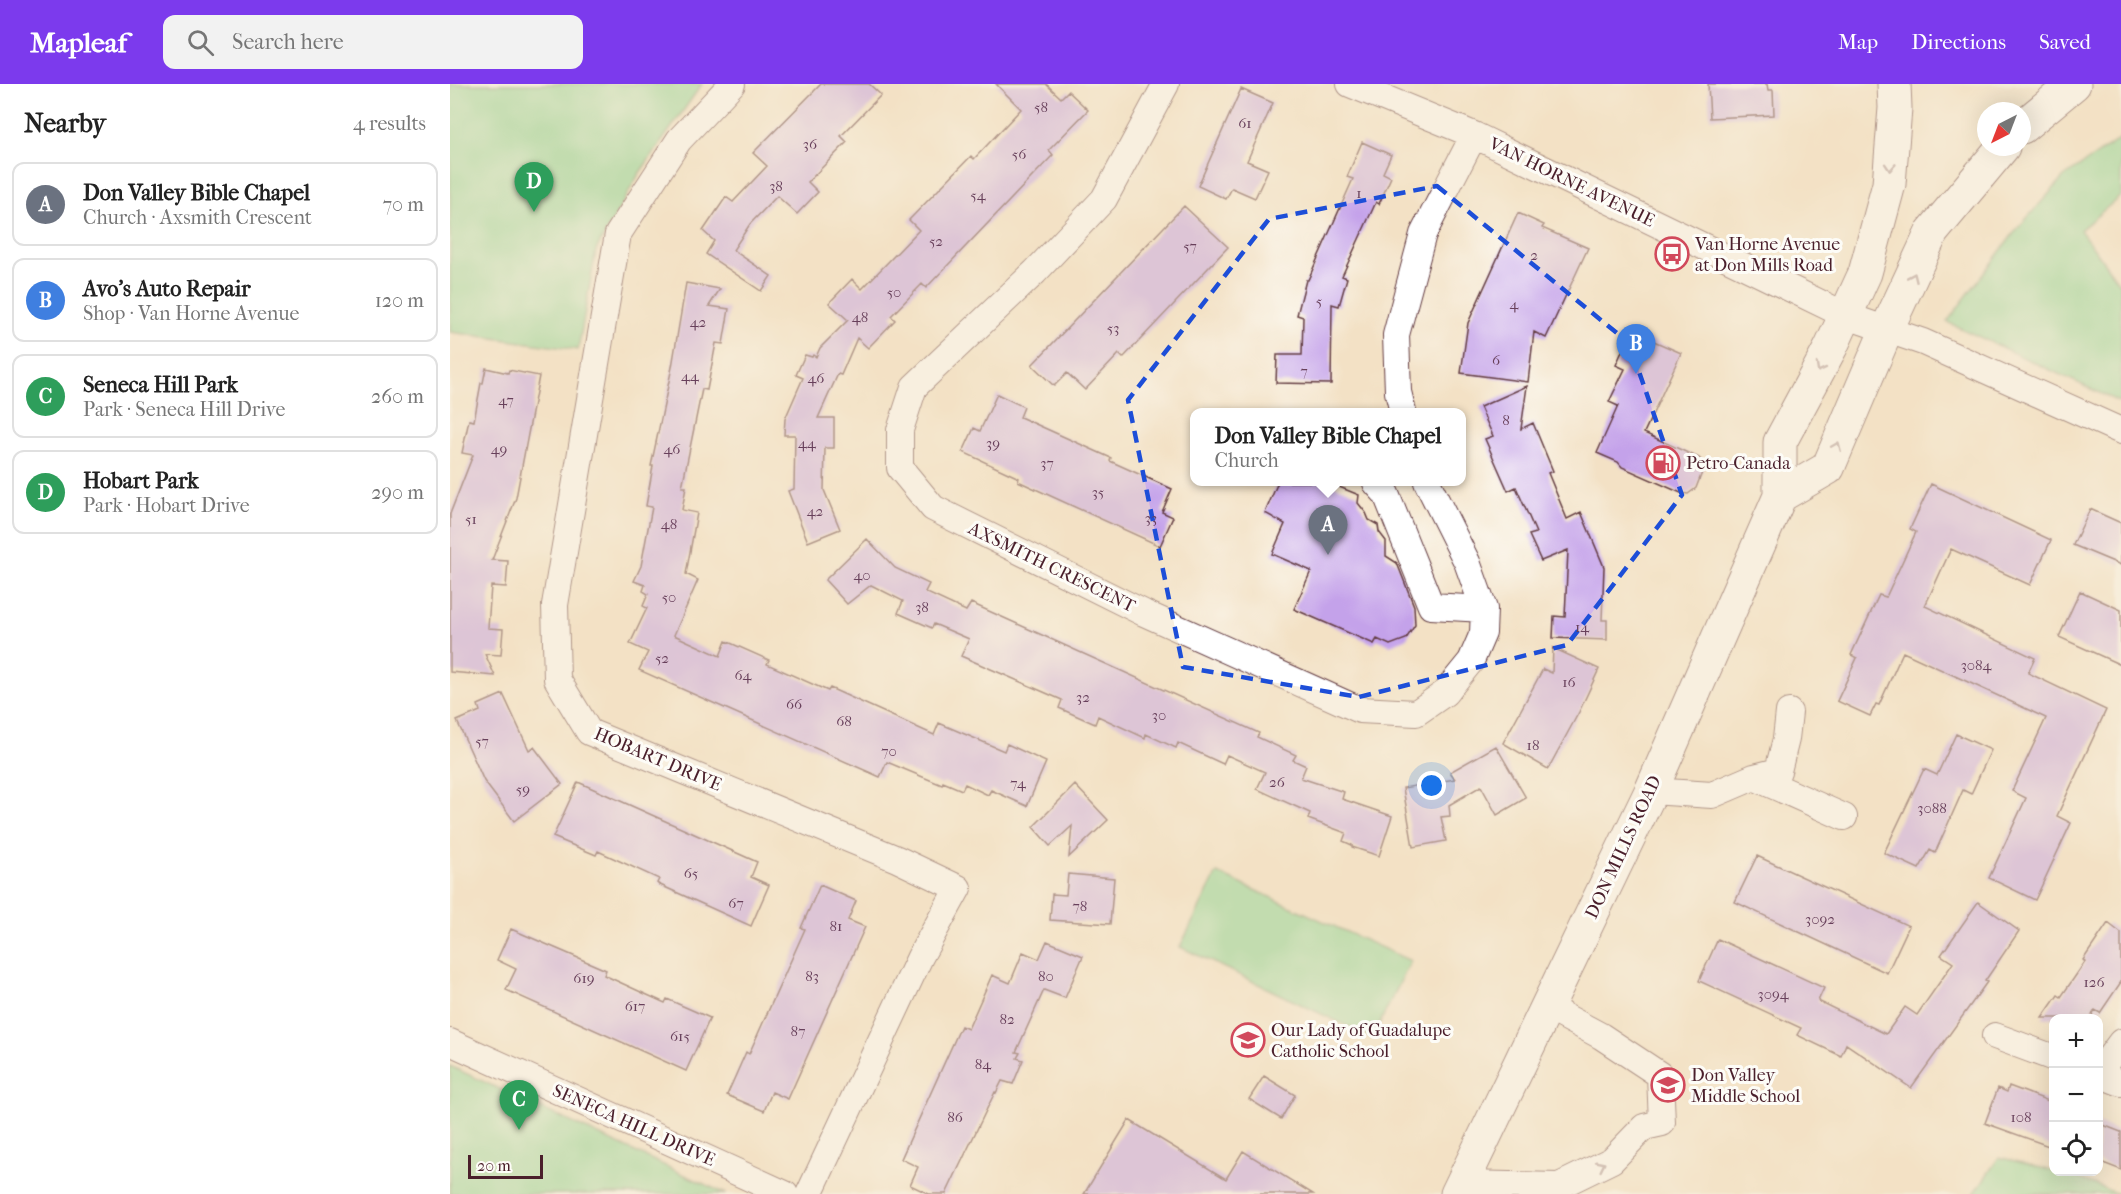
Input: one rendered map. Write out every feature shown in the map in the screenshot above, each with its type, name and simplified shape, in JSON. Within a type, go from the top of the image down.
[{"type":"main road","name":"DON MILLS ROAD","points":[[1460,1189],[1651,791],[1780,496],[1780,442],[1847,316],[1865,273],[1889,184],[1895,108],[1894,84]]},
{"type":"main road","points":[[2031,120],[2074,84]]},
{"type":"main road","points":[[1780,496],[1828,468],[1887,329],[1932,232],[1995,156]]},
{"type":"street","name":"HOBART DRIVE","points":[[732,84],[679,140],[618,234],[555,605],[557,679],[589,732],[897,859],[958,888],[920,957],[809,1194]]},
{"type":"street","name":"AXSMITH CRESCENT","points":[[1166,84],[1104,199],[1035,272],[914,387],[900,430],[900,468],[933,508],[1144,613],[1360,710],[1416,713],[1445,693],[1471,661],[1483,633],[1484,609],[1467,562],[1429,486]]},
{"type":"street","name":"VAN HORNE AVENUE","points":[[1350,84],[1474,135],[1847,316],[1923,342],[2121,431]]},
{"type":"street","points":[[1402,408],[1398,392],[1396,335],[1423,234],[1474,135]]},
{"type":"street","points":[[1379,486],[1386,494],[1431,606],[1484,609]]},
{"type":"street","points":[[1651,791],[1712,795],[1754,777],[1778,771],[1786,739],[1789,712]]},
{"type":"street","points":[[1754,777],[1844,817]]},
{"type":"street","points":[[1460,1189],[1559,1186],[1612,1160],[1644,1127],[1662,1123],[1660,1075],[1601,1036],[1547,1007]]},
{"type":"street","points":[[1995,1036],[2049,1056]]},
{"type":"street","name":"SENECA HILL DRIVE","points":[[450,1042],[785,1194]]},
{"type":"street","points":[[2102,1068],[2121,1042]]},
{"type":"street","points":[[2103,1076],[2121,1083]]},
{"type":"highlighted area","points":[[1437,186],[1629,343],[1682,495],[1567,645],[1359,697],[1183,667],[1128,400],[1269,219]]},
{"type":"green space","points":[[450,84],[702,84],[639,174],[596,250],[578,350],[450,332]]},
{"type":"green space","points":[[2121,138],[2121,196],[2080,230],[2121,286],[2121,403],[1947,322],[2017,229],[2064,177]]},
{"type":"green space","points":[[1217,873],[1411,961],[1372,1038],[1180,947]]},
{"type":"green space","points":[[450,1066],[726,1194],[450,1194]]},
{"type":"green space","points":[[1999,1157],[2049,1170],[2049,1176],[2076,1177],[2118,1194],[1974,1194]]},
{"type":"building","points":[[821,84],[869,84],[881,95],[841,136],[847,142],[808,182],[818,192],[797,214],[777,196],[750,224],[733,250],[771,276],[761,291],[706,254],[714,241],[703,231],[726,197],[733,202],[767,166],[753,153]]},
{"type":"building","points":[[996,84],[1046,84],[1061,98],[1068,91],[1088,110],[1049,150],[1053,155],[926,288],[922,284],[891,316],[895,320],[868,348],[857,338],[841,375],[838,374],[818,418],[834,418],[834,448],[825,448],[824,490],[840,529],[808,542],[788,491],[794,489],[795,435],[784,435],[785,419],[803,378],[796,375],[805,355],[816,357],[820,348],[848,320],[829,303],[852,279],[862,289],[919,230],[909,220],[971,156],[974,159],[1021,109]]},
{"type":"building","points":[[1708,84],[1767,84],[1768,90],[1773,90],[1774,115],[1710,118]]},
{"type":"building","points":[[1241,89],[1273,103],[1247,161],[1268,170],[1255,198],[1232,188],[1226,199],[1198,186]]},
{"type":"building","points":[[1362,142],[1391,155],[1383,173],[1391,177],[1379,204],[1376,202],[1342,276],[1347,278],[1339,306],[1332,304],[1331,384],[1276,383],[1277,355],[1302,355],[1303,317],[1297,315],[1306,280],[1308,280],[1353,179],[1347,177]]},
{"type":"building","points":[[1184,206],[1228,247],[1123,358],[1119,354],[1085,390],[1067,373],[1054,386],[1032,365]]},
{"type":"building","points":[[1518,213],[1544,225],[1542,228],[1588,248],[1546,338],[1534,332],[1528,382],[1461,373],[1468,323]]},
{"type":"building","points":[[686,283],[720,289],[709,306],[729,309],[723,344],[716,343],[707,390],[702,389],[682,487],[686,487],[682,510],[697,513],[686,574],[698,580],[674,635],[720,656],[726,641],[769,660],[767,664],[828,691],[830,688],[934,735],[939,723],[1004,751],[1007,744],[1046,762],[1027,806],[991,790],[988,795],[965,784],[962,790],[943,782],[942,785],[887,762],[880,777],[639,670],[648,652],[630,644],[647,608],[643,606],[648,594],[643,591],[645,585],[634,581],[641,566],[652,507],[646,506],[653,466],[651,466],[672,367]]},
{"type":"building","points":[[1631,331],[1681,353],[1644,433],[1702,461],[1703,470],[1696,488],[1688,494],[1622,467],[1618,462],[1597,453],[1618,406],[1609,402],[1625,369],[1616,365]]},
{"type":"building","points":[[486,368],[539,376],[516,498],[492,560],[508,561],[506,587],[491,586],[488,628],[503,629],[501,655],[485,654],[495,676],[450,672],[450,514],[473,455],[462,453],[469,420],[474,421]]},
{"type":"building","points":[[1527,386],[1521,429],[1533,423],[1553,471],[1548,473],[1567,519],[1581,512],[1604,567],[1602,620],[1607,620],[1607,640],[1553,638],[1554,616],[1565,617],[1568,550],[1541,561],[1529,535],[1536,533],[1516,487],[1508,491],[1485,439],[1493,436],[1480,407]]},
{"type":"building","points":[[997,394],[1024,407],[1020,417],[1111,458],[1110,461],[1172,489],[1162,512],[1173,517],[1160,546],[1018,481],[1019,478],[963,452],[974,428],[980,431]]},
{"type":"building","points":[[1931,484],[2051,540],[2030,585],[1951,549],[1925,606],[2035,658],[2028,673],[2106,710],[2057,816],[2071,823],[2035,900],[1989,878],[2026,798],[2012,791],[2046,718],[1903,652],[1879,705],[1876,704],[1870,716],[1837,701],[1857,658],[1851,655],[1879,595],[1886,597],[1916,532],[1910,529]]},
{"type":"building","points":[[1276,486],[1337,486],[1359,495],[1358,503],[1369,520],[1378,525],[1379,532],[1386,541],[1386,556],[1397,563],[1414,606],[1415,625],[1406,639],[1390,645],[1377,639],[1374,644],[1294,609],[1311,571],[1272,554],[1285,524],[1265,513]]},
{"type":"building","points":[[2090,509],[2121,523],[2121,565],[2073,545]]},
{"type":"building","points":[[867,539],[895,568],[929,584],[925,592],[966,611],[971,603],[1259,733],[1257,737],[1296,755],[1293,760],[1306,766],[1301,778],[1344,792],[1342,799],[1392,816],[1379,856],[1352,847],[1343,841],[1346,833],[1308,819],[1310,813],[1257,789],[1265,772],[1227,755],[1223,764],[1178,743],[1176,748],[1146,734],[1145,738],[1098,716],[1095,724],[1059,708],[1062,700],[961,656],[969,639],[934,624],[932,628],[898,613],[903,601],[871,585],[847,604],[825,580]]},
{"type":"building","points":[[2080,591],[2121,610],[2121,665],[2059,637]]},
{"type":"building","points":[[1553,648],[1599,669],[1548,769],[1503,743],[1543,669],[1552,673]]},
{"type":"building","points":[[503,694],[529,750],[534,747],[562,784],[514,821],[484,781],[457,721],[480,711],[478,705]]},
{"type":"building","points":[[1956,734],[1991,750],[1971,794],[1963,790],[1935,853],[1930,850],[1919,869],[1884,853],[1924,769],[1937,775]]},
{"type":"building","points":[[1496,746],[1526,798],[1497,815],[1481,786],[1449,805],[1450,816],[1441,817],[1446,841],[1413,847],[1403,788],[1455,779],[1450,772]]},
{"type":"building","points":[[578,782],[757,862],[751,877],[769,885],[751,926],[658,884],[659,879],[598,851],[596,855],[553,837]]},
{"type":"building","points":[[1075,785],[1108,820],[1069,857],[1072,826],[1050,846],[1033,827]]},
{"type":"building","points":[[1757,856],[1909,926],[1887,973],[1735,902]]},
{"type":"building","points":[[1068,874],[1114,878],[1110,924],[1050,920],[1052,894],[1066,895]]},
{"type":"building","points":[[820,885],[856,901],[848,920],[865,927],[788,1099],[772,1092],[764,1111],[727,1095],[746,1052],[749,1054],[805,929],[801,928]]},
{"type":"building","points":[[1978,902],[2019,931],[1985,981],[1987,982],[1911,1088],[1846,1044],[1841,1056],[1797,1035],[1801,1028],[1699,981],[1718,939],[1824,988],[1818,1001],[1886,1034],[1905,1007],[1917,1015],[1953,963],[1941,955]]},
{"type":"building","points":[[2108,923],[2121,933],[2121,982],[2100,1013],[2095,1010],[2093,1014],[2049,1014],[2049,1018],[2042,1018],[2058,995],[2061,997],[2085,962],[2083,960]]},
{"type":"building","points":[[511,929],[606,970],[604,975],[665,1003],[667,999],[710,1018],[686,1071],[506,990],[516,969],[497,960]]},
{"type":"building","points":[[1047,941],[1083,956],[1065,998],[1044,990],[1016,1052],[1020,1053],[1017,1058],[1023,1060],[1013,1084],[1002,1081],[995,1092],[946,1194],[929,1194],[910,1185],[918,1167],[901,1159],[961,1026],[968,1029],[992,975],[1010,983],[1023,952],[1039,959]]},
{"type":"building","points":[[1264,1076],[1295,1095],[1281,1119],[1249,1099]]},
{"type":"building","points":[[2009,1086],[2049,1101],[2049,1146],[1985,1123],[1998,1088],[2007,1092]]},
{"type":"building","points":[[1129,1120],[1226,1179],[1243,1151],[1313,1194],[1084,1194]]},
{"type":"building","points":[[2103,1125],[2121,1132],[2121,1170],[2103,1163]]},
{"type":"place","name":"Hobart Park","points":[[534,212]]},
{"type":"place","name":"Van Horne Avenue at Don Mills Road","points":[[1672,254]]},
{"type":"place","name":"Avo's Auto Repair","points":[[1636,374]]},
{"type":"place","name":"Petro-Canada","points":[[1663,463]]},
{"type":"place","name":"Don Valley Bible Chapel","points":[[1328,555]]},
{"type":"place","name":"Our Lady of Guadalupe Catholic School","points":[[1248,1040]]},
{"type":"place","name":"Don Valley Middle School","points":[[1668,1085]]},
{"type":"place","name":"Seneca Hill Park","points":[[519,1130]]}]
